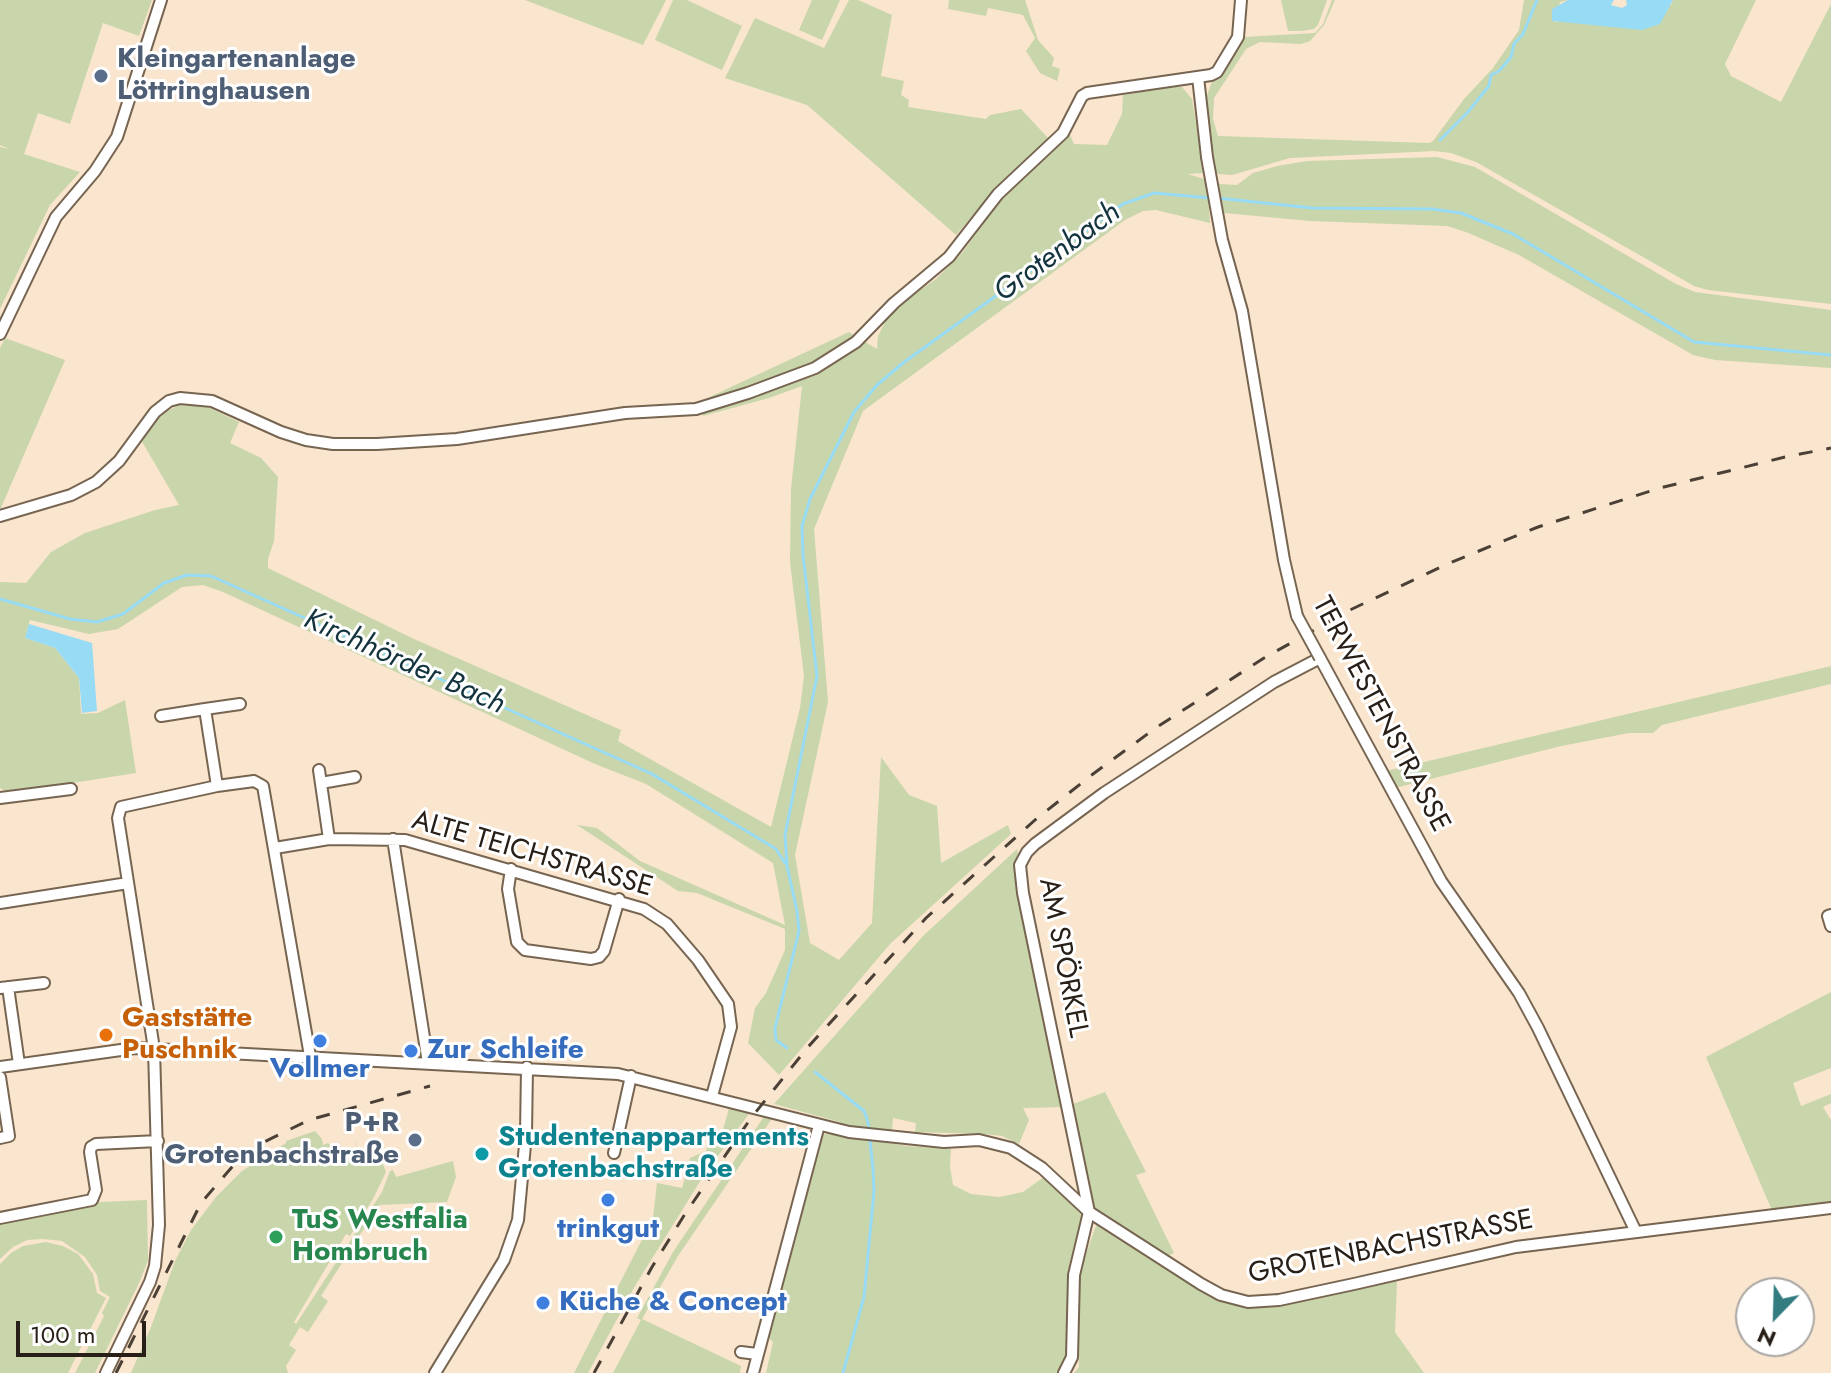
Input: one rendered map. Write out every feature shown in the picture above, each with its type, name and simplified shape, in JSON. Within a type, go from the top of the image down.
[{"type":"street","points":[[0,334],[56,217],[95,171],[117,137],[161,0]]},
{"type":"street","points":[[0,516],[71,495],[96,482],[119,461],[155,412],[169,401],[180,398],[212,401],[294,436],[355,445],[457,439],[625,413],[696,409],[815,368],[856,342],[894,303],[949,257],[998,194],[1063,133],[1082,96],[1217,72],[1234,45],[1240,28],[1241,0]]},
{"type":"street","name":"TERWESTENSTRASSE","points":[[1198,77],[1203,130],[1222,240],[1242,311],[1284,560],[1297,616],[1441,881],[1519,993],[1636,1232]]},
{"type":"street","name":"AM SPÖRKEL","points":[[1064,1373],[1072,1357],[1074,1275],[1089,1212],[1019,873],[1023,858],[1035,844],[1117,785],[1274,682],[1320,658]]},
{"type":"street","points":[[161,716],[240,704]]},
{"type":"street","points":[[205,709],[217,786]]},
{"type":"street","points":[[319,770],[329,839]]},
{"type":"street","points":[[321,783],[355,777]]},
{"type":"street","points":[[106,1373],[155,1266],[159,1225],[154,1049],[118,818],[119,810],[125,804],[217,786],[254,781],[261,784],[266,795],[310,1056]]},
{"type":"street","points":[[0,798],[71,789]]},
{"type":"street","name":"ALTE TEICHSTRASSE","points":[[275,848],[329,839],[393,839],[619,899],[644,909],[667,924],[698,960],[730,1008],[731,1027],[712,1096]]},
{"type":"street","points":[[393,839],[428,1063]]},
{"type":"street","points":[[511,869],[508,889],[516,939],[525,950],[591,959],[599,957],[604,951],[619,899]]},
{"type":"street","points":[[0,903],[128,883]]},
{"type":"street","points":[[1831,915],[1828,916],[1831,926]]},
{"type":"street","points":[[19,1064],[4,988],[44,983]]},
{"type":"street","name":"GROTENBACHSTRASSE","points":[[0,1067],[114,1050],[154,1049],[527,1067],[631,1076],[849,1132],[944,1142],[979,1140],[1011,1148],[1042,1168],[1089,1212],[1201,1284],[1221,1295],[1248,1302],[1279,1300],[1516,1247],[1831,1208]]},
{"type":"street","points":[[435,1373],[504,1260],[518,1220],[525,1146],[527,1067]]},
{"type":"street","points":[[614,1153],[631,1076]]},
{"type":"street","points":[[0,1077],[9,1136],[0,1138]]},
{"type":"street","points":[[753,1373],[819,1125]]},
{"type":"street","points":[[0,1218],[92,1200],[96,1190],[91,1147],[106,1143],[158,1141]]},
{"type":"street","points":[[741,1352],[757,1354]]},
{"type":"green space","points":[[0,0],[152,0],[139,36],[103,23],[70,124],[38,113],[24,154],[80,172],[50,205],[0,309],[0,147],[9,149],[0,145]]},
{"type":"green space","points":[[525,0],[666,0],[643,45]]},
{"type":"green space","points":[[673,0],[687,0],[742,26],[722,70],[655,40]]},
{"type":"green space","points":[[812,0],[840,0],[822,40],[799,30]]},
{"type":"green space","points":[[849,0],[858,0],[892,15],[881,76],[904,81],[901,95],[909,100],[908,107],[986,119],[990,115],[1021,109],[1048,138],[1000,183],[956,235],[807,105],[725,78],[755,18],[824,48]]},
{"type":"green space","points":[[949,0],[1025,0],[1038,40],[1054,58],[1052,66],[1060,69],[1057,81],[1040,73],[1026,51],[1035,38],[1023,15],[988,8],[986,16],[948,9]]},
{"type":"green space","points":[[1281,0],[1327,0],[1314,29],[1288,31]]},
{"type":"green space","points":[[1332,0],[1335,0],[1324,25],[1310,41],[1301,44],[1260,42],[1246,49],[1214,98],[1213,119],[1218,136],[1429,143],[1493,68],[1519,30],[1524,0],[1568,0],[1560,2],[1554,22],[1671,5],[1673,0],[1756,0],[1725,64],[1731,76],[1781,102],[1831,4],[1831,304],[1694,286],[1476,162],[1451,153],[1434,151],[1290,158],[1232,175],[1218,174],[1214,168],[1204,104],[1211,84],[1229,63],[1244,37],[1315,33],[1323,24]]},
{"type":"green space","points":[[1182,87],[1192,99],[1204,173],[1188,174],[1207,180],[1210,223],[1156,210],[1143,211],[1125,220],[863,411],[814,529],[828,702],[795,855],[810,943],[839,960],[872,923],[881,757],[909,795],[937,806],[941,863],[1008,825],[1011,834],[890,944],[779,1075],[748,1043],[755,1008],[766,993],[785,950],[785,929],[697,893],[678,891],[577,825],[597,828],[640,861],[785,925],[773,863],[646,784],[595,764],[223,592],[203,585],[182,587],[118,629],[89,634],[30,620],[25,638],[55,648],[79,678],[81,714],[98,713],[125,700],[136,773],[8,793],[0,788],[0,582],[26,583],[51,552],[85,533],[179,505],[141,440],[165,412],[181,404],[199,403],[239,422],[230,443],[261,458],[278,477],[274,541],[268,568],[414,639],[621,730],[618,741],[771,827],[800,708],[804,676],[790,562],[791,489],[802,386],[703,416],[701,401],[849,332],[877,349],[878,336],[887,318],[936,279],[962,253],[999,202],[1070,135],[1074,144],[1107,145],[1122,114],[1123,95]]},
{"type":"green space","points":[[1437,157],[1475,167],[1676,284],[1695,292],[1831,310],[1831,368],[1715,360],[1693,355],[1519,255],[1447,226],[1310,221],[1224,213],[1219,184],[1237,185],[1253,173],[1277,166],[1307,161]]},
{"type":"green space","points":[[5,338],[65,360],[0,510],[0,348]]},
{"type":"green space","points":[[1831,666],[1831,684],[1662,725],[1653,733],[1629,733],[1561,746],[1395,788],[1386,771]]},
{"type":"green space","points":[[1017,849],[1064,1107],[1023,1108],[1029,1120],[1019,1144],[1002,1136],[985,1134],[915,1132],[916,1123],[893,1118],[892,1132],[843,1125],[774,1104],[923,936]]},
{"type":"green space","points":[[1831,992],[1831,1068],[1793,1083],[1801,1106],[1831,1094],[1831,1103],[1823,1107],[1831,1120],[1831,1208],[1774,1215],[1706,1057]]},
{"type":"green space","points":[[1105,1092],[1146,1172],[1136,1175],[1174,1253],[1168,1256],[1095,1208],[1073,1104]]},
{"type":"green space","points":[[730,1105],[751,1111],[704,1175],[635,1286],[588,1373],[574,1373],[653,1218],[657,1183],[682,1188],[690,1158],[706,1151],[711,1131],[722,1133]]},
{"type":"green space","points":[[765,1115],[773,1117],[678,1256],[642,1319],[741,1366],[740,1373],[613,1373],[641,1320],[637,1318],[673,1252]]},
{"type":"green space","points":[[315,1131],[323,1145],[328,1143],[331,1146],[336,1164],[359,1159],[355,1139],[365,1163],[377,1160],[376,1154],[379,1154],[386,1172],[350,1236],[346,1234],[294,1322],[296,1324],[382,1192],[390,1171],[393,1170],[396,1177],[453,1161],[456,1177],[447,1202],[379,1205],[321,1296],[328,1301],[308,1332],[300,1327],[289,1345],[296,1350],[286,1366],[288,1373],[131,1373],[175,1261],[191,1230],[216,1197],[242,1171],[286,1141]]},
{"type":"green space","points":[[830,1133],[907,1146],[951,1149],[953,1185],[971,1194],[999,1197],[1023,1192],[1044,1177],[1084,1217],[1071,1259],[1069,1352],[1058,1373],[766,1373],[773,1342],[768,1337],[818,1136]]},
{"type":"green space","points":[[147,1200],[148,1260],[140,1281],[95,1373],[75,1373],[104,1316],[102,1313],[110,1297],[100,1291],[97,1275],[85,1257],[62,1241],[27,1240],[0,1259],[0,1221],[101,1202]]},
{"type":"green space","points":[[1097,1223],[1216,1297],[1248,1307],[1397,1281],[1395,1332],[1424,1373],[1074,1373],[1079,1367],[1077,1306],[1082,1265]]},
{"type":"green space","points":[[46,1242],[78,1254],[93,1274],[97,1293],[106,1298],[68,1373],[0,1373],[0,1264],[23,1246]]},
{"type":"water","points":[[1568,0],[1614,0],[1611,5],[1622,8],[1627,5],[1626,0],[1673,0],[1660,24],[1642,30],[1552,21],[1552,9]]},
{"type":"water","points":[[29,624],[92,643],[97,711],[82,713],[79,678],[55,648],[25,638]]},
{"type":"waterway","points":[[1440,140],[1489,86],[1491,75],[1511,57],[1514,44],[1523,34],[1537,0]]},
{"type":"waterway","name":"Grotenbach","points":[[787,1048],[776,1040],[775,1028],[799,931],[787,866],[785,835],[817,676],[803,555],[802,526],[810,499],[854,412],[877,385],[903,363],[1123,204],[1154,193],[1210,198]]},
{"type":"waterway","name":"Grotenbach","points":[[1217,198],[1312,208],[1432,209],[1461,213],[1513,234],[1694,342],[1831,355]]},
{"type":"waterway","name":"Kirchhörder Bach","points":[[0,599],[70,619],[97,622],[123,614],[164,583],[187,575],[211,576],[652,774],[776,849],[785,863]]},
{"type":"waterway","points":[[815,1072],[864,1111],[873,1169],[874,1191],[864,1297],[843,1373]]},
{"type":"railway","points":[[594,1373],[685,1214],[751,1118],[808,1047],[926,918],[1035,820],[1093,774],[1157,727],[1264,658],[1350,610],[1447,564],[1538,527],[1660,488],[1831,448]]},
{"type":"railway","points":[[116,1373],[201,1203],[238,1160],[264,1142],[309,1120],[430,1086]]},
{"type":"place","name":"Kleingartenanlage Löttringhausen","points":[[101,76]]},
{"type":"place","name":"Gaststätte Puschnik","points":[[106,1035]]},
{"type":"place","name":"Vollmer","points":[[320,1041]]},
{"type":"place","name":"Zur Schleife","points":[[411,1051]]},
{"type":"place","name":"P+R Grotenbachstraße","points":[[415,1140]]},
{"type":"place","name":"Studentenappartements Grotenbachstraße","points":[[482,1154]]},
{"type":"place","name":"trinkgut","points":[[608,1200]]},
{"type":"place","name":"TuS Westfalia Hombruch","points":[[276,1237]]},
{"type":"place","name":"Küche & Concept","points":[[543,1303]]}]
